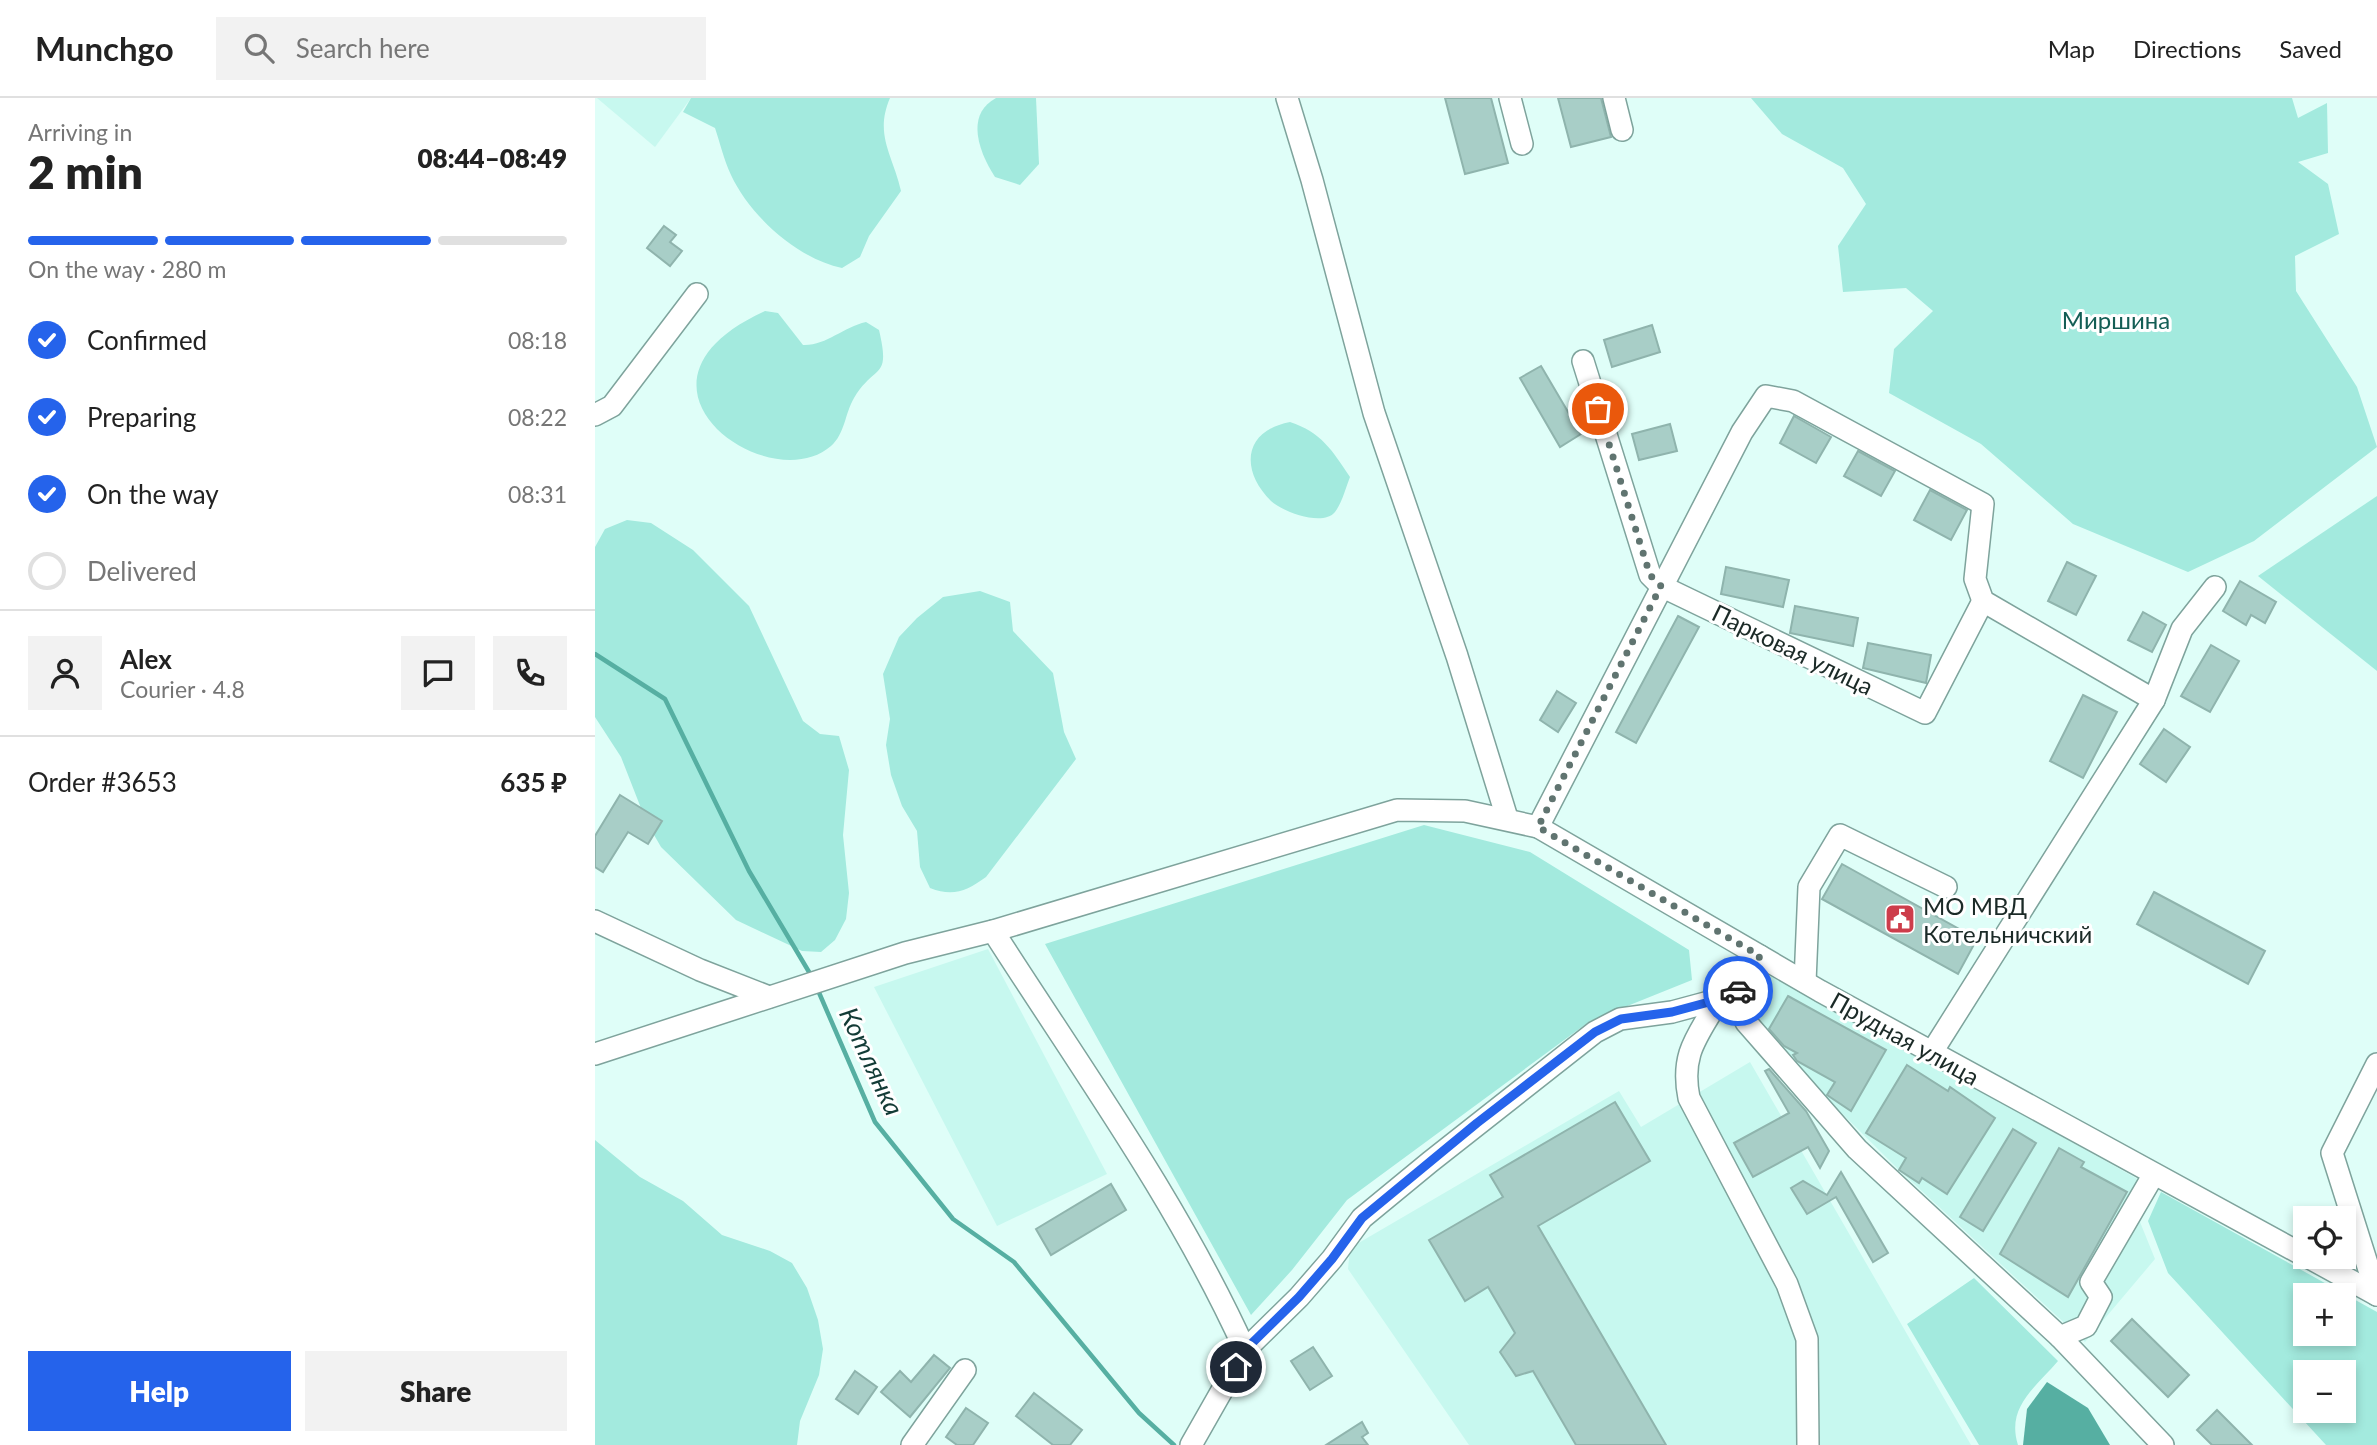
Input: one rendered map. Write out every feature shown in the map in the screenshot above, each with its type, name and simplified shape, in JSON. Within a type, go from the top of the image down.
[{"type":"street","points":[[1287,98],[1312,180],[1374,413],[1457,656],[1507,818]]},
{"type":"street","points":[[1510,98],[1522,144]]},
{"type":"street","points":[[1614,98],[1622,130]]},
{"type":"street","points":[[595,415],[612,406],[697,295]]},
{"type":"street","points":[[1583,361],[1650,575],[1661,586]]},
{"type":"street","points":[[1538,827],[1742,432],[1766,396],[1793,401],[1983,504],[1975,579],[1983,601],[2154,700]]},
{"type":"street","name":"Парковая улица","points":[[1661,586],[1925,713],[1983,601]]},
{"type":"street","points":[[1932,1052],[2154,700],[2182,629],[2215,587]]},
{"type":"street","name":"Прудная улица","points":[[595,1054],[905,953],[993,931],[1397,810],[1437,808],[1507,818],[1538,827],[1805,982],[2293,1249]]},
{"type":"street","points":[[1805,982],[1809,887],[1840,835],[1946,887]]},
{"type":"street","points":[[595,921],[700,970],[769,997]]},
{"type":"street","points":[[993,931],[1132,1149],[1223,1302],[1245,1350]]},
{"type":"street","points":[[1760,956],[1727,997],[1686,1057],[1687,1088],[1689,1098],[1787,1284],[1807,1339],[1808,1445]]},
{"type":"street","points":[[1191,1445],[1245,1350],[1299,1297],[1332,1259],[1362,1218],[1477,1123],[1595,1032],[1621,1019],[1672,1012],[1727,997]]},
{"type":"street","points":[[1727,997],[1857,1149],[2060,1337],[2163,1445]]},
{"type":"street","points":[[2377,1064],[2332,1153],[2377,1295]]},
{"type":"street","points":[[2060,1337],[2086,1326],[2101,1297],[2091,1282],[2154,1174]]},
{"type":"street","name":"Прудная улица","points":[[2329,1269],[2377,1295]]},
{"type":"street","points":[[912,1445],[965,1370]]},
{"type":"shaded area","points":[[597,98],[691,98],[655,147]]},
{"type":"shaded area","points":[[988,949],[1107,1174],[997,1226],[874,987]]},
{"type":"shaded area","points":[[1764,969],[2150,1186],[2140,1222],[2155,1259],[2085,1342],[1898,1169],[1752,1024],[1744,999]]},
{"type":"shaded area","points":[[1750,1062],[1971,1445],[1469,1445],[1348,1269],[1350,1248],[1619,1091],[1641,1127]]},
{"type":"shaded area","points":[[2047,1382],[2088,1408],[2110,1445],[2023,1445],[2027,1409]]},
{"type":"green space","points":[[691,98],[890,98],[884,134],[901,191],[869,236],[860,257],[842,268],[825,263],[793,245],[763,220],[739,190],[715,128],[683,112]]},
{"type":"green space","points":[[996,98],[1036,98],[1039,164],[1020,185],[995,177],[980,146],[980,114],[986,105]]},
{"type":"green space","name":"Миршина","points":[[1751,98],[2292,98],[2298,118],[2327,103],[2328,153],[2298,162],[2328,184],[2339,234],[2295,256],[2296,291],[2357,387],[2377,447],[2254,541],[2188,572],[2073,524],[1981,444],[1889,393],[1894,349],[1933,311],[1906,288],[1843,292],[1838,246],[1866,204],[1843,168],[1782,134]]},
{"type":"green space","points":[[765,311],[778,313],[803,345],[819,343],[866,322],[879,330],[882,365],[854,398],[836,441],[804,459],[772,458],[740,446],[714,426],[699,400],[699,370],[719,340]]},
{"type":"green space","points":[[1290,422],[1318,437],[1350,477],[1340,504],[1329,516],[1313,518],[1284,509],[1271,501],[1254,477],[1251,453],[1255,443],[1274,427]]},
{"type":"green space","points":[[2377,496],[2377,671],[2258,576]]},
{"type":"green space","points":[[627,520],[651,523],[693,550],[749,606],[803,721],[820,734],[839,736],[849,770],[843,835],[849,893],[846,919],[835,940],[821,952],[802,951],[736,920],[661,847],[646,821],[621,757],[595,717],[595,547],[605,529]]},
{"type":"green space","points":[[980,591],[1010,602],[1013,631],[1053,673],[1064,732],[1076,759],[986,877],[960,891],[938,891],[930,888],[920,867],[917,831],[902,806],[891,775],[886,745],[890,719],[883,674],[899,637],[917,618],[943,597]]},
{"type":"green space","points":[[1424,825],[1530,852],[1689,950],[1692,980],[1590,1021],[1347,1200],[1292,1270],[1251,1315],[1045,944]]},
{"type":"green space","points":[[595,1140],[640,1177],[683,1201],[722,1235],[770,1251],[792,1263],[807,1288],[818,1320],[823,1349],[819,1375],[800,1421],[797,1445],[595,1445]]},
{"type":"green space","points":[[2161,1192],[2293,1265],[2293,1269],[2300,1269],[2325,1283],[2293,1283],[2293,1346],[2356,1346],[2356,1300],[2377,1312],[2377,1445],[2326,1445],[2306,1423],[2356,1423],[2356,1360],[2293,1360],[2293,1409],[2168,1273],[2148,1221]]},
{"type":"green space","points":[[1974,1278],[2058,1361],[2032,1389],[2019,1409],[2015,1432],[2018,1445],[1979,1445],[1907,1324]]},
{"type":"building","points":[[1445,98],[1491,98],[1508,163],[1465,174]]},
{"type":"building","points":[[1558,98],[1601,98],[1611,137],[1571,147]]},
{"type":"building","points":[[664,226],[676,235],[670,242],[682,251],[670,266],[647,248]]},
{"type":"building","points":[[1652,325],[1660,352],[1612,367],[1604,340]]},
{"type":"building","points":[[1541,366],[1581,434],[1560,447],[1520,378]]},
{"type":"building","points":[[1794,416],[1831,437],[1816,463],[1780,443]]},
{"type":"building","points":[[1670,424],[1677,451],[1639,460],[1632,434]]},
{"type":"building","points":[[1858,451],[1895,471],[1881,496],[1844,476]]},
{"type":"building","points":[[1930,490],[1967,510],[1951,540],[1914,520]]},
{"type":"building","points":[[2067,562],[2096,576],[2076,615],[2048,601]]},
{"type":"building","points":[[1726,567],[1789,580],[1783,607],[1721,594]]},
{"type":"building","points":[[2240,581],[2276,602],[2265,623],[2251,615],[2246,625],[2223,611]]},
{"type":"building","points":[[1795,606],[1858,618],[1853,646],[1790,633]]},
{"type":"building","points":[[2143,612],[2166,625],[2152,652],[2128,640]]},
{"type":"building","points":[[1678,616],[1699,627],[1636,743],[1616,732]]},
{"type":"building","points":[[1868,643],[1931,655],[1926,683],[1863,668]]},
{"type":"building","points":[[2211,645],[2239,661],[2210,712],[2181,696]]},
{"type":"building","points":[[1557,691],[1576,703],[1558,732],[1540,720]]},
{"type":"building","points":[[2083,695],[2117,712],[2083,778],[2050,761]]},
{"type":"building","points":[[2164,729],[2190,747],[2166,782],[2140,764]]},
{"type":"building","points":[[620,795],[662,821],[648,844],[628,832],[603,872],[595,867],[595,836]]},
{"type":"building","name":"МО МВД Котельничский","points":[[1842,864],[1977,939],[1958,974],[1822,899]]},
{"type":"building","points":[[2154,892],[2265,951],[2248,984],[2137,924]]},
{"type":"building","points":[[1788,996],[1886,1050],[1851,1111],[1827,1095],[1835,1082],[1797,1061],[1793,1055],[1797,1053],[1784,1046],[1769,1029]]},
{"type":"building","points":[[1907,1065],[1948,1091],[1950,1087],[1995,1118],[1947,1194],[1922,1178],[1919,1183],[1899,1170],[1906,1158],[1866,1133]]},
{"type":"building","points":[[1769,1069],[1806,1111],[1829,1151],[1820,1168],[1808,1147],[1753,1177],[1734,1143],[1789,1113],[1765,1071]]},
{"type":"building","points":[[1615,1102],[1650,1161],[1538,1226],[1666,1445],[1576,1445],[1533,1371],[1516,1376],[1500,1352],[1515,1333],[1488,1287],[1465,1301],[1429,1240],[1503,1197],[1490,1175]]},
{"type":"building","points":[[2013,1129],[2036,1143],[1983,1231],[1960,1217]]},
{"type":"building","points":[[2059,1148],[2084,1162],[2081,1167],[2127,1192],[2068,1297],[2000,1254]]},
{"type":"building","points":[[1841,1172],[1888,1253],[1873,1262],[1836,1197],[1807,1214],[1791,1188],[1803,1181],[1827,1195]]},
{"type":"building","points":[[1111,1184],[1126,1210],[1051,1255],[1036,1229]]},
{"type":"building","points":[[2132,1319],[2189,1375],[2168,1397],[2111,1341]]},
{"type":"building","points":[[1313,1347],[1332,1376],[1310,1390],[1291,1361]]},
{"type":"building","points":[[934,1355],[950,1368],[910,1417],[881,1392],[900,1371],[911,1382]]},
{"type":"building","points":[[855,1371],[877,1387],[858,1414],[836,1399]]},
{"type":"building","points":[[1034,1393],[1082,1430],[1070,1445],[1053,1445],[1016,1416]]},
{"type":"building","points":[[966,1408],[988,1423],[973,1445],[957,1445],[946,1437]]},
{"type":"building","points":[[2217,1410],[2252,1445],[2212,1445],[2197,1430]]},
{"type":"building","points":[[1362,1422],[1368,1433],[1362,1437],[1368,1445],[1326,1445]]},
{"type":"waterway","name":"Котлянка","points":[[595,654],[665,699],[749,871],[812,977]]},
{"type":"waterway","name":"Котлянка","points":[[817,988],[875,1122],[953,1219],[1014,1262],[1139,1413],[1174,1445]]},
{"type":"way so far","points":[[1598,409],[1650,575],[1661,586],[1538,827],[1760,956],[1738,991]]},
{"type":"place","name":"МО МВД Котельничский","points":[[1900,919]]},
{"type":"route","points":[[1236,1367],[1245,1350],[1299,1297],[1332,1259],[1362,1218],[1477,1123],[1595,1032],[1621,1019],[1672,1012],[1735,995],[1738,991]]}]
